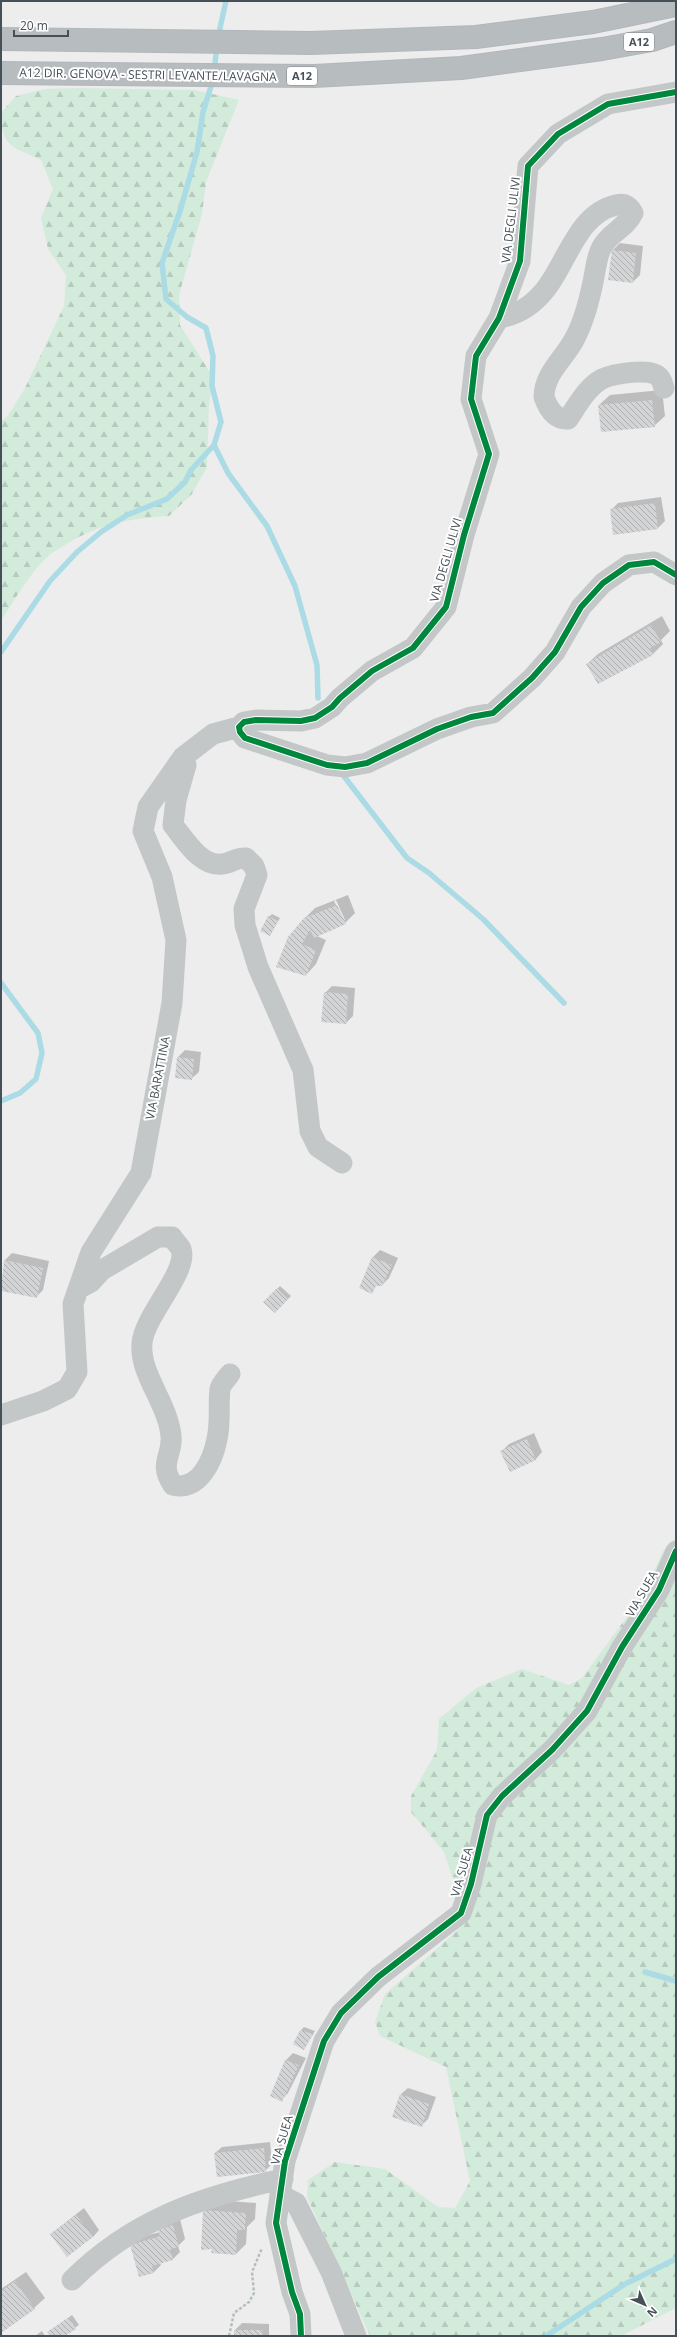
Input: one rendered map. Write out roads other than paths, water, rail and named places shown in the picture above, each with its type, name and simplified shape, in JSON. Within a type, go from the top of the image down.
[{"type":"highway","name":"A12","points":[[1,39],[311,43],[476,37],[593,22],[675,5]]},
{"type":"highway","name":"A12 DIR. GENOVA - SESTRI LEVANTE/LAVAGNA","points":[[1,73],[314,76],[461,68],[602,49],[652,40],[676,32]]},
{"type":"highway","points":[[652,40],[676,39]]},
{"type":"street","name":"VIA DEGLI ULIVI","points":[[239,727],[244,722],[256,720],[301,721],[314,718],[332,707],[340,698],[372,671],[413,648],[446,607],[464,535],[489,454],[471,399],[476,356],[499,318],[520,261],[528,166],[558,134],[608,104],[676,92]]},
{"type":"street","points":[[499,318],[511,316],[534,302],[546,289],[583,227],[599,212],[614,205],[625,205],[630,208],[632,213],[627,224],[609,237],[601,247],[587,311],[575,340],[564,352],[548,379],[544,397],[553,413],[562,419],[568,419],[581,400],[603,379],[625,373],[649,371],[660,377],[664,388]]},
{"type":"street","points":[[239,727],[240,732],[245,738],[282,749],[311,761],[345,767],[367,763],[437,729],[471,717],[493,713],[532,678],[555,652],[581,606],[603,583],[629,565],[654,562],[676,575]]},
{"type":"street","name":"VIA BARATTINA","points":[[1,1415],[43,1401],[67,1390],[77,1372],[73,1304],[78,1289],[92,1252],[141,1173],[172,1003],[176,940],[162,877],[143,831],[148,806],[183,757],[213,734],[239,727]]},
{"type":"street","points":[[183,757],[186,765],[176,800],[173,825],[196,853],[212,865],[224,864],[238,858],[246,858],[254,866],[257,875],[244,909],[247,932],[258,967],[303,1070],[310,1132],[318,1147],[342,1163]]},
{"type":"street","points":[[78,1289],[91,1282],[102,1270],[158,1237],[172,1237],[181,1250],[181,1264],[145,1326],[142,1344],[143,1362],[165,1408],[171,1437],[165,1466],[168,1477],[173,1485],[183,1488],[195,1483],[208,1465],[217,1439],[220,1388],[230,1374]]},
{"type":"street","name":"VIA SUEA","points":[[301,2336],[300,2314],[292,2292],[276,2223],[285,2161],[324,2041],[341,2013],[378,1976],[461,1913],[471,1884],[487,1815],[502,1796],[552,1750],[587,1711],[622,1647],[659,1590],[676,1551]]},
{"type":"street","points":[[72,2280],[101,2252],[146,2224],[197,2201],[237,2189],[282,2187],[296,2203],[331,2272],[356,2336]]},
{"type":"waterway","points":[[218,37],[226,1]]},
{"type":"waterway","points":[[214,71],[217,46]]},
{"type":"waterway","points":[[1,652],[50,581],[77,552],[101,532],[127,515],[167,499],[185,482],[191,470],[214,445],[221,422],[212,386],[213,356],[206,328],[187,317],[166,299],[162,263],[180,211],[197,152],[203,112],[213,80]]},
{"type":"waterway","points":[[214,445],[228,473],[267,526],[295,586],[317,665],[318,698]]},
{"type":"waterway","points":[[343,775],[407,858],[429,873],[483,919],[564,1003]]},
{"type":"waterway","points":[[1,983],[38,1033],[42,1053],[36,1079],[20,1093],[1,1101]]},
{"type":"waterway","points":[[645,1972],[676,1981]]},
{"type":"waterway","points":[[546,2336],[625,2284],[676,2259]]}]
